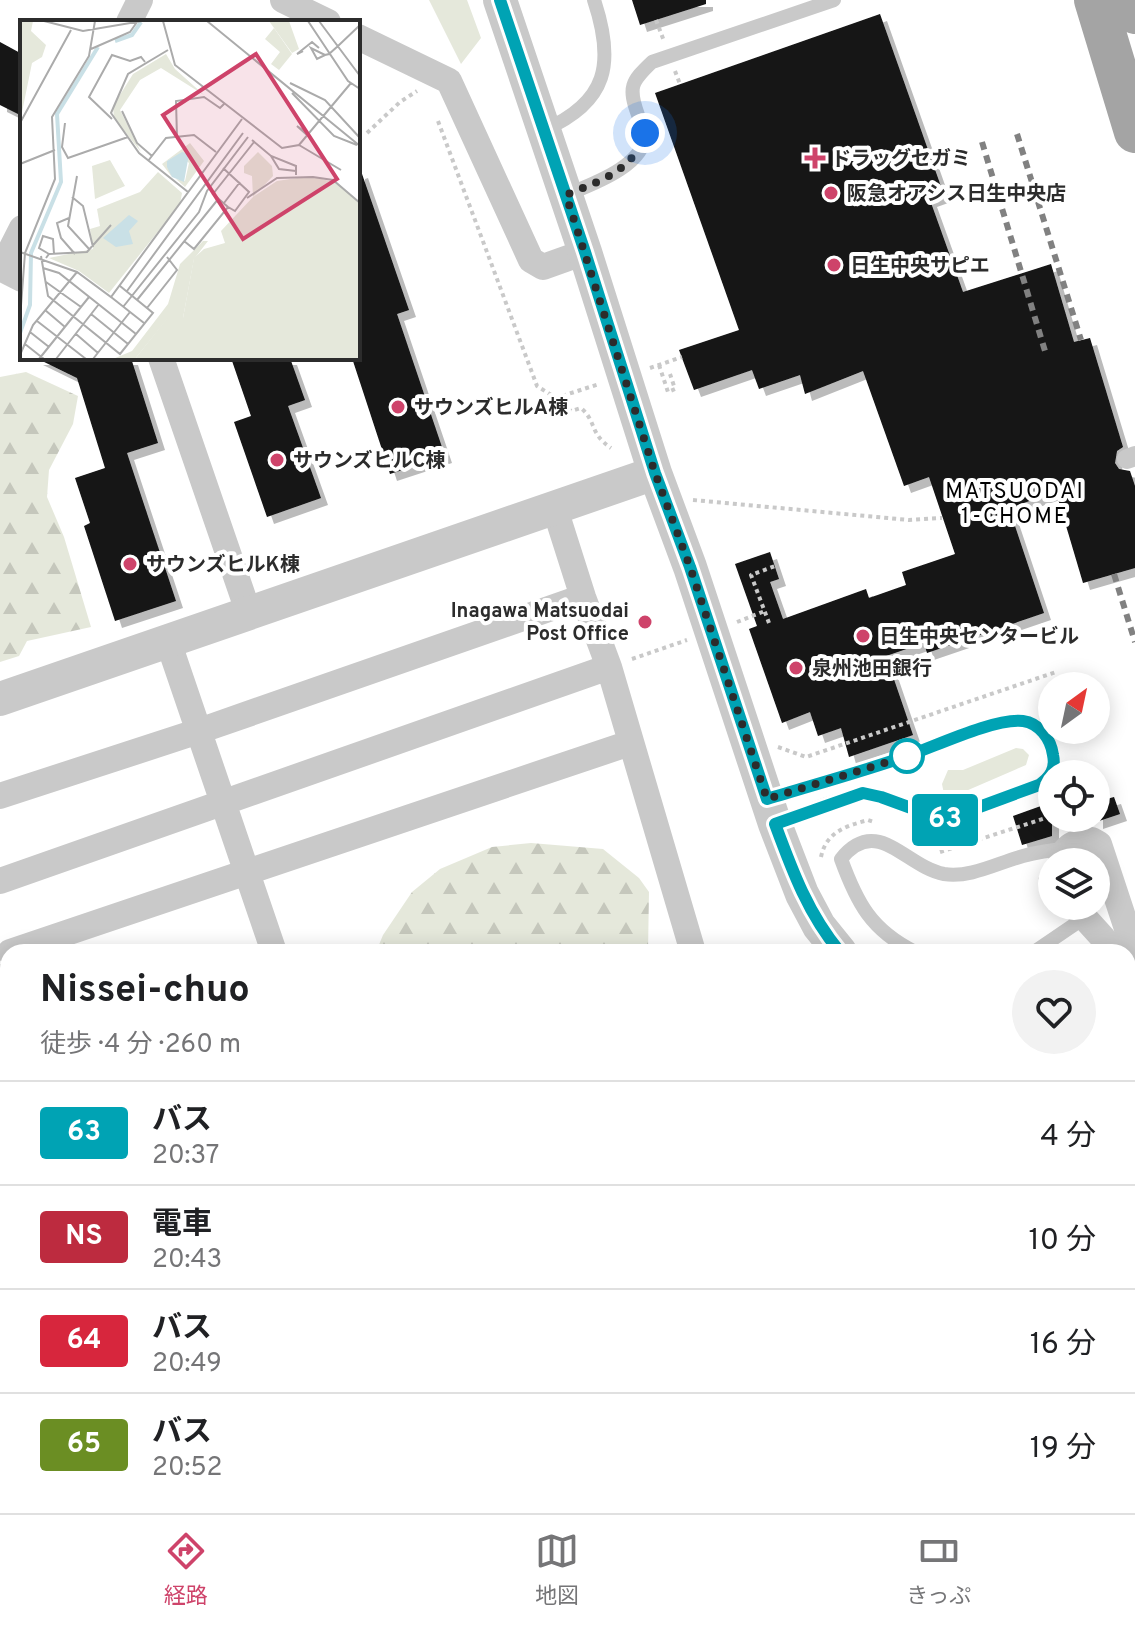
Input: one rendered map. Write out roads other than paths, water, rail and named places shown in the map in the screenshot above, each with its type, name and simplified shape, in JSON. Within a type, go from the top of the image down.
[{"type":"main road","points":[[1095,0],[1135,132]]},
{"type":"main road","points":[[1131,0],[1135,13]]},
{"type":"street","points":[[130,20],[140,0]]},
{"type":"street","points":[[283,0],[324,20]]},
{"type":"street","points":[[500,0],[655,473],[690,567],[771,811],[802,894],[819,926],[834,944]]},
{"type":"street","points":[[360,38],[449,81],[531,260],[543,267],[585,252]]},
{"type":"street","points":[[20,232],[0,268],[20,278]]},
{"type":"street","points":[[162,360],[249,614]]},
{"type":"street","points":[[0,699],[655,473]]},
{"type":"street","points":[[555,509],[609,667],[691,944]]},
{"type":"street","points":[[0,796],[199,731],[583,597]]},
{"type":"street","points":[[168,641],[271,944]]},
{"type":"street","points":[[0,881],[609,667]]},
{"type":"street","points":[[33,944],[630,743]]},
{"type":"street","points":[[1074,848],[1084,840],[1092,840],[1102,848]]},
{"type":"street","points":[[1110,873],[1132,944]]},
{"type":"street","points":[[1075,920],[1103,938],[1105,944]]},
{"type":"lane","points":[[544,130],[570,118],[585,106],[600,79],[607,51],[594,0]]},
{"type":"lane","points":[[566,195],[617,172],[640,149],[645,133],[631,96],[635,79],[652,62],[828,1]]},
{"type":"lane","points":[[1010,720],[1030,722],[1038,727],[1051,745],[1054,757],[1049,778],[1039,785],[944,820],[863,793],[771,811],[905,757],[1010,720]]},
{"type":"lane","points":[[900,944],[869,919],[855,898],[841,859],[859,842],[879,841],[940,873],[955,875],[1038,854]]},
{"type":"lane","points":[[1043,944],[1072,920]]},
{"type":"railway","points":[[1017,134],[1081,340]]},
{"type":"railway","points":[[982,142],[1045,351]]},
{"type":"railway","points":[[1114,574],[1135,642]]},
{"type":"place","name":"ドラッグセガミ","points":[[815,158]]},
{"type":"place","name":"阪急オアシス日生中央店","points":[[831,193]]},
{"type":"place","name":"日生中央サピエ","points":[[834,265]]},
{"type":"place","name":"サウンズヒルA棟","points":[[398,407]]},
{"type":"place","name":"サウンズヒルC棟","points":[[277,460]]},
{"type":"place","name":"サウンズヒルK棟","points":[[130,564]]},
{"type":"place","name":"Inagawa Matsuodai Post Office","points":[[645,622]]},
{"type":"place","name":"日生中央センタービル","points":[[863,636]]},
{"type":"place","name":"泉州池田銀行","points":[[796,668]]},
{"type":"district","name":"MATSUODAI 1-CHOME","points":[[1015,502]]}]
